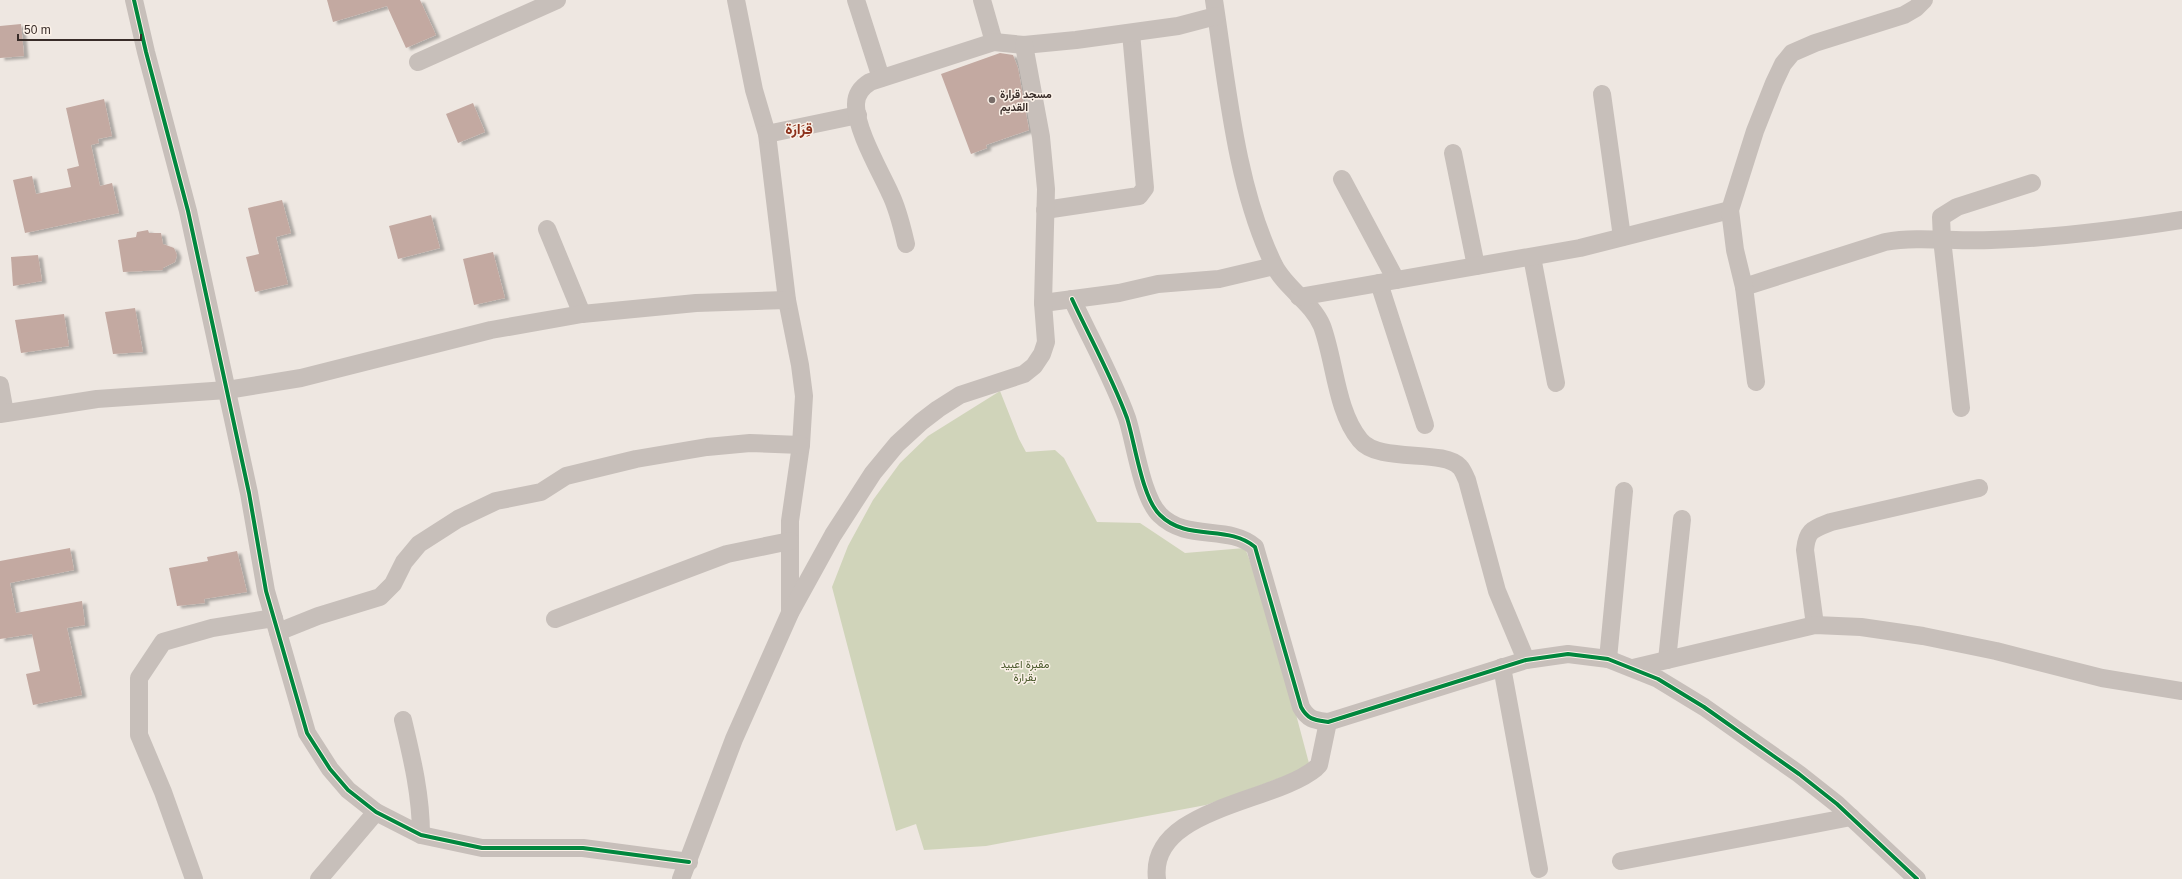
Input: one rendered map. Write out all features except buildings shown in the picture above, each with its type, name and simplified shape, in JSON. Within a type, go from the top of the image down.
[{"type":"street","points":[[134,0],[146,52],[188,211],[249,494],[266,591],[307,733],[330,769],[348,790],[376,812],[421,835],[482,848],[583,848],[689,862]]},
{"type":"street","points":[[418,62],[557,0]]},
{"type":"street","points":[[736,0],[754,90],[767,134],[787,300],[800,364],[804,396],[801,445],[790,521],[790,614]]},
{"type":"street","points":[[856,0],[881,78]]},
{"type":"street","points":[[982,0],[994,42]]},
{"type":"street","points":[[1756,382],[1744,287],[1735,250],[1730,210],[1758,124],[1782,64],[1792,53],[1815,43],[1904,15],[1916,8],[1924,0]]},
{"type":"street","points":[[906,244],[891,194],[875,165],[858,115],[856,104],[860,90],[870,82],[994,42],[1024,45],[1178,26],[1215,8],[1224,74],[1247,189],[1259,230],[1274,266],[1319,320],[1328,345],[1348,419],[1354,432],[1364,445],[1377,451],[1447,460],[1461,467],[1467,480],[1497,591],[1526,660]]},
{"type":"street","points":[[1045,210],[1139,196],[1145,188],[1131,33]]},
{"type":"street","points":[[681,879],[689,862],[734,739],[790,614],[852,504],[873,473],[897,444],[921,422],[960,395],[1024,374],[1034,366],[1042,354],[1046,342],[1043,303],[1046,189],[1041,137],[1024,45]]},
{"type":"street","points":[[1602,94],[1622,237]]},
{"type":"street","points":[[767,134],[858,115]]},
{"type":"street","points":[[1452,152],[1476,266]]},
{"type":"street","points":[[1342,179],[1388,282],[1425,425]]},
{"type":"street","points":[[1962,408],[1941,221],[1944,213],[1957,207],[2032,183]]},
{"type":"street","points":[[1299,297],[1532,257],[1622,237],[1730,210]]},
{"type":"street","points":[[1744,287],[1885,242],[1905,238],[1964,241],[2000,240],[2135,228],[2182,220]]},
{"type":"street","points":[[547,229],[582,314]]},
{"type":"street","points":[[1532,257],[1556,383]]},
{"type":"street","points":[[1043,303],[1072,300],[1158,284],[1219,278],[1274,266]]},
{"type":"street","points":[[0,385],[2,413],[97,399],[227,390],[300,378],[491,330],[582,314],[696,303],[787,300]]},
{"type":"street","points":[[1072,300],[1127,419],[1149,496],[1159,515],[1173,525],[1190,532],[1232,536],[1246,540],[1255,547],[1301,708],[1305,716],[1311,720],[1328,722],[1526,660],[1568,654],[1608,659],[1658,679],[1704,707],[1799,774],[1851,817],[1917,879]]},
{"type":"street","points":[[194,879],[163,792],[139,735],[139,678],[163,642],[212,628],[276,625],[318,616],[380,597],[393,584],[404,562],[419,544],[458,519],[496,501],[541,492],[566,476],[636,459],[707,447],[750,443],[801,445]]},
{"type":"street","points":[[1815,625],[1805,550],[1806,537],[1813,529],[1831,522],[1979,488]]},
{"type":"street","points":[[1608,659],[1624,491]]},
{"type":"street","points":[[1667,660],[1682,519]]},
{"type":"street","points":[[555,619],[727,554],[790,541]]},
{"type":"street","points":[[1633,668],[1815,625],[1861,627],[1923,636],[1996,651],[2102,678],[2182,691]]},
{"type":"street","points":[[1502,667],[1539,869]]},
{"type":"street","points":[[403,720],[417,775],[421,807],[421,835]]},
{"type":"street","points":[[1157,879],[1157,858],[1173,834],[1200,817],[1283,787],[1316,768],[1319,764],[1328,722]]},
{"type":"street","points":[[319,879],[376,812]]},
{"type":"street","points":[[1621,861],[1851,817]]},
{"type":"green space","name":"مقبرة اعبيد بقرارة","points":[[1000,391],[1019,439],[1026,452],[1055,450],[1064,458],[1097,522],[1140,523],[1185,553],[1245,548],[1268,609],[1310,767],[1206,805],[986,846],[924,850],[916,824],[896,831],[832,587],[848,546],[873,500],[900,463],[928,436]]},
{"type":"cycle path","points":[[134,0],[146,52],[188,211],[249,493],[266,591],[307,733],[330,769],[348,790],[376,812],[421,835],[482,848],[583,848],[689,862]]},
{"type":"cycle path","points":[[1072,299],[1108,373],[1127,418],[1140,470],[1148,496],[1154,507],[1160,515],[1171,523],[1182,528],[1233,536],[1244,540],[1255,547],[1301,707],[1306,715],[1316,720],[1328,722],[1526,660],[1568,654],[1608,659],[1658,679],[1704,707],[1799,774],[1837,804],[1917,879]]},
{"type":"place","name":"مسجد قرارة القديم","points":[[992,100]]},
{"type":"district","name":"قِرَارَة","points":[[799,128]]}]
